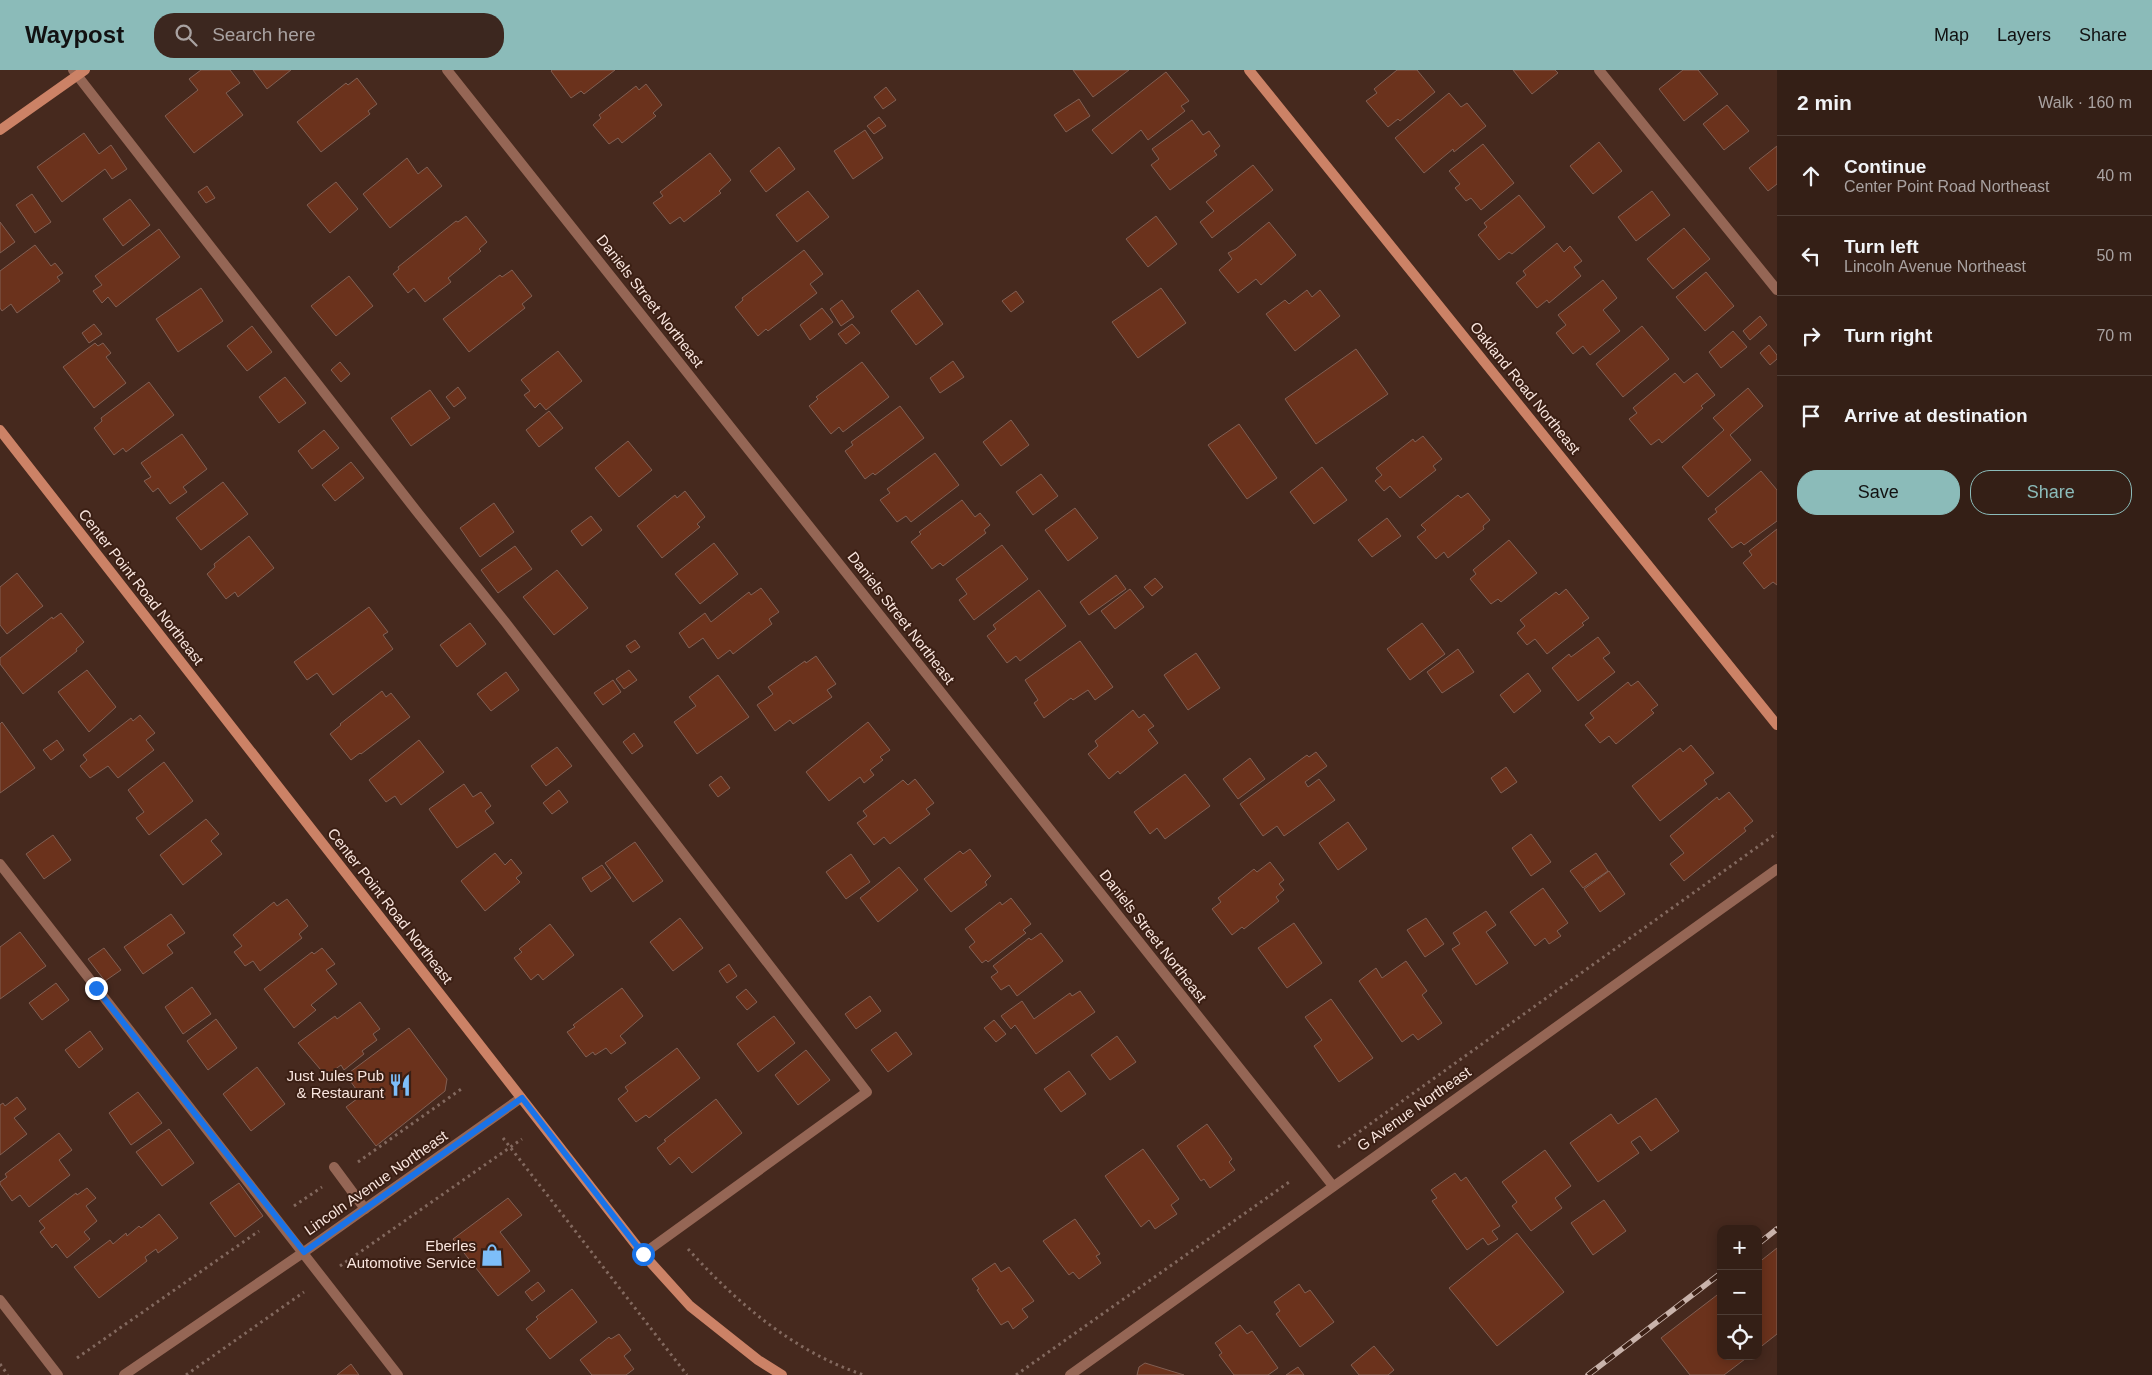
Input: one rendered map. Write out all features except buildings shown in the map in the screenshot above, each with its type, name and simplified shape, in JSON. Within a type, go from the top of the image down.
[{"type":"main road","name":"Oakland Road Northeast","points":[[1249,70],[1777,725]]},
{"type":"main road","points":[[0,130],[79,72]]},
{"type":"main road","name":"Center Point Road Northeast","points":[[0,430],[643,1254],[690,1306],[758,1360],[767,1371],[782,1375]]},
{"type":"street","name":"Daniels Street Northeast","points":[[447,70],[1333,1186]]},
{"type":"street","points":[[1599,70],[1777,290]]},
{"type":"street","points":[[79,72],[867,1092],[643,1254]]},
{"type":"street","points":[[0,864],[398,1375]]},
{"type":"street","name":"G Avenue Northeast","points":[[1070,1375],[1777,869]]},
{"type":"street","name":"Lincoln Avenue Northeast","points":[[124,1375],[304,1252],[522,1098]]},
{"type":"street","points":[[334,1167],[365,1209]]},
{"type":"street","points":[[0,1300],[58,1375]]},
{"type":"path","points":[[1338,1147],[1777,833]]},
{"type":"path","points":[[503,1138],[688,1375]]},
{"type":"path","points":[[186,1375],[522,1138]]},
{"type":"path","points":[[1016,1375],[1292,1180]]},
{"type":"path","points":[[682,1242],[731,1294],[770,1326],[821,1357],[864,1375]]},
{"type":"path","points":[[0,1364],[8,1375]]},
{"type":"railway","points":[[1762,1241],[1777,1229]]},
{"type":"railway","points":[[1588,1375],[1717,1276]]},
{"type":"place","name":"Just Jules Pub & Restaurant","points":[[400,1085]]},
{"type":"place","name":"Eberles Automotive Service","points":[[492,1255]]},
{"type":"route","points":[[96,988],[304,1252],[522,1098],[643,1254]]}]
